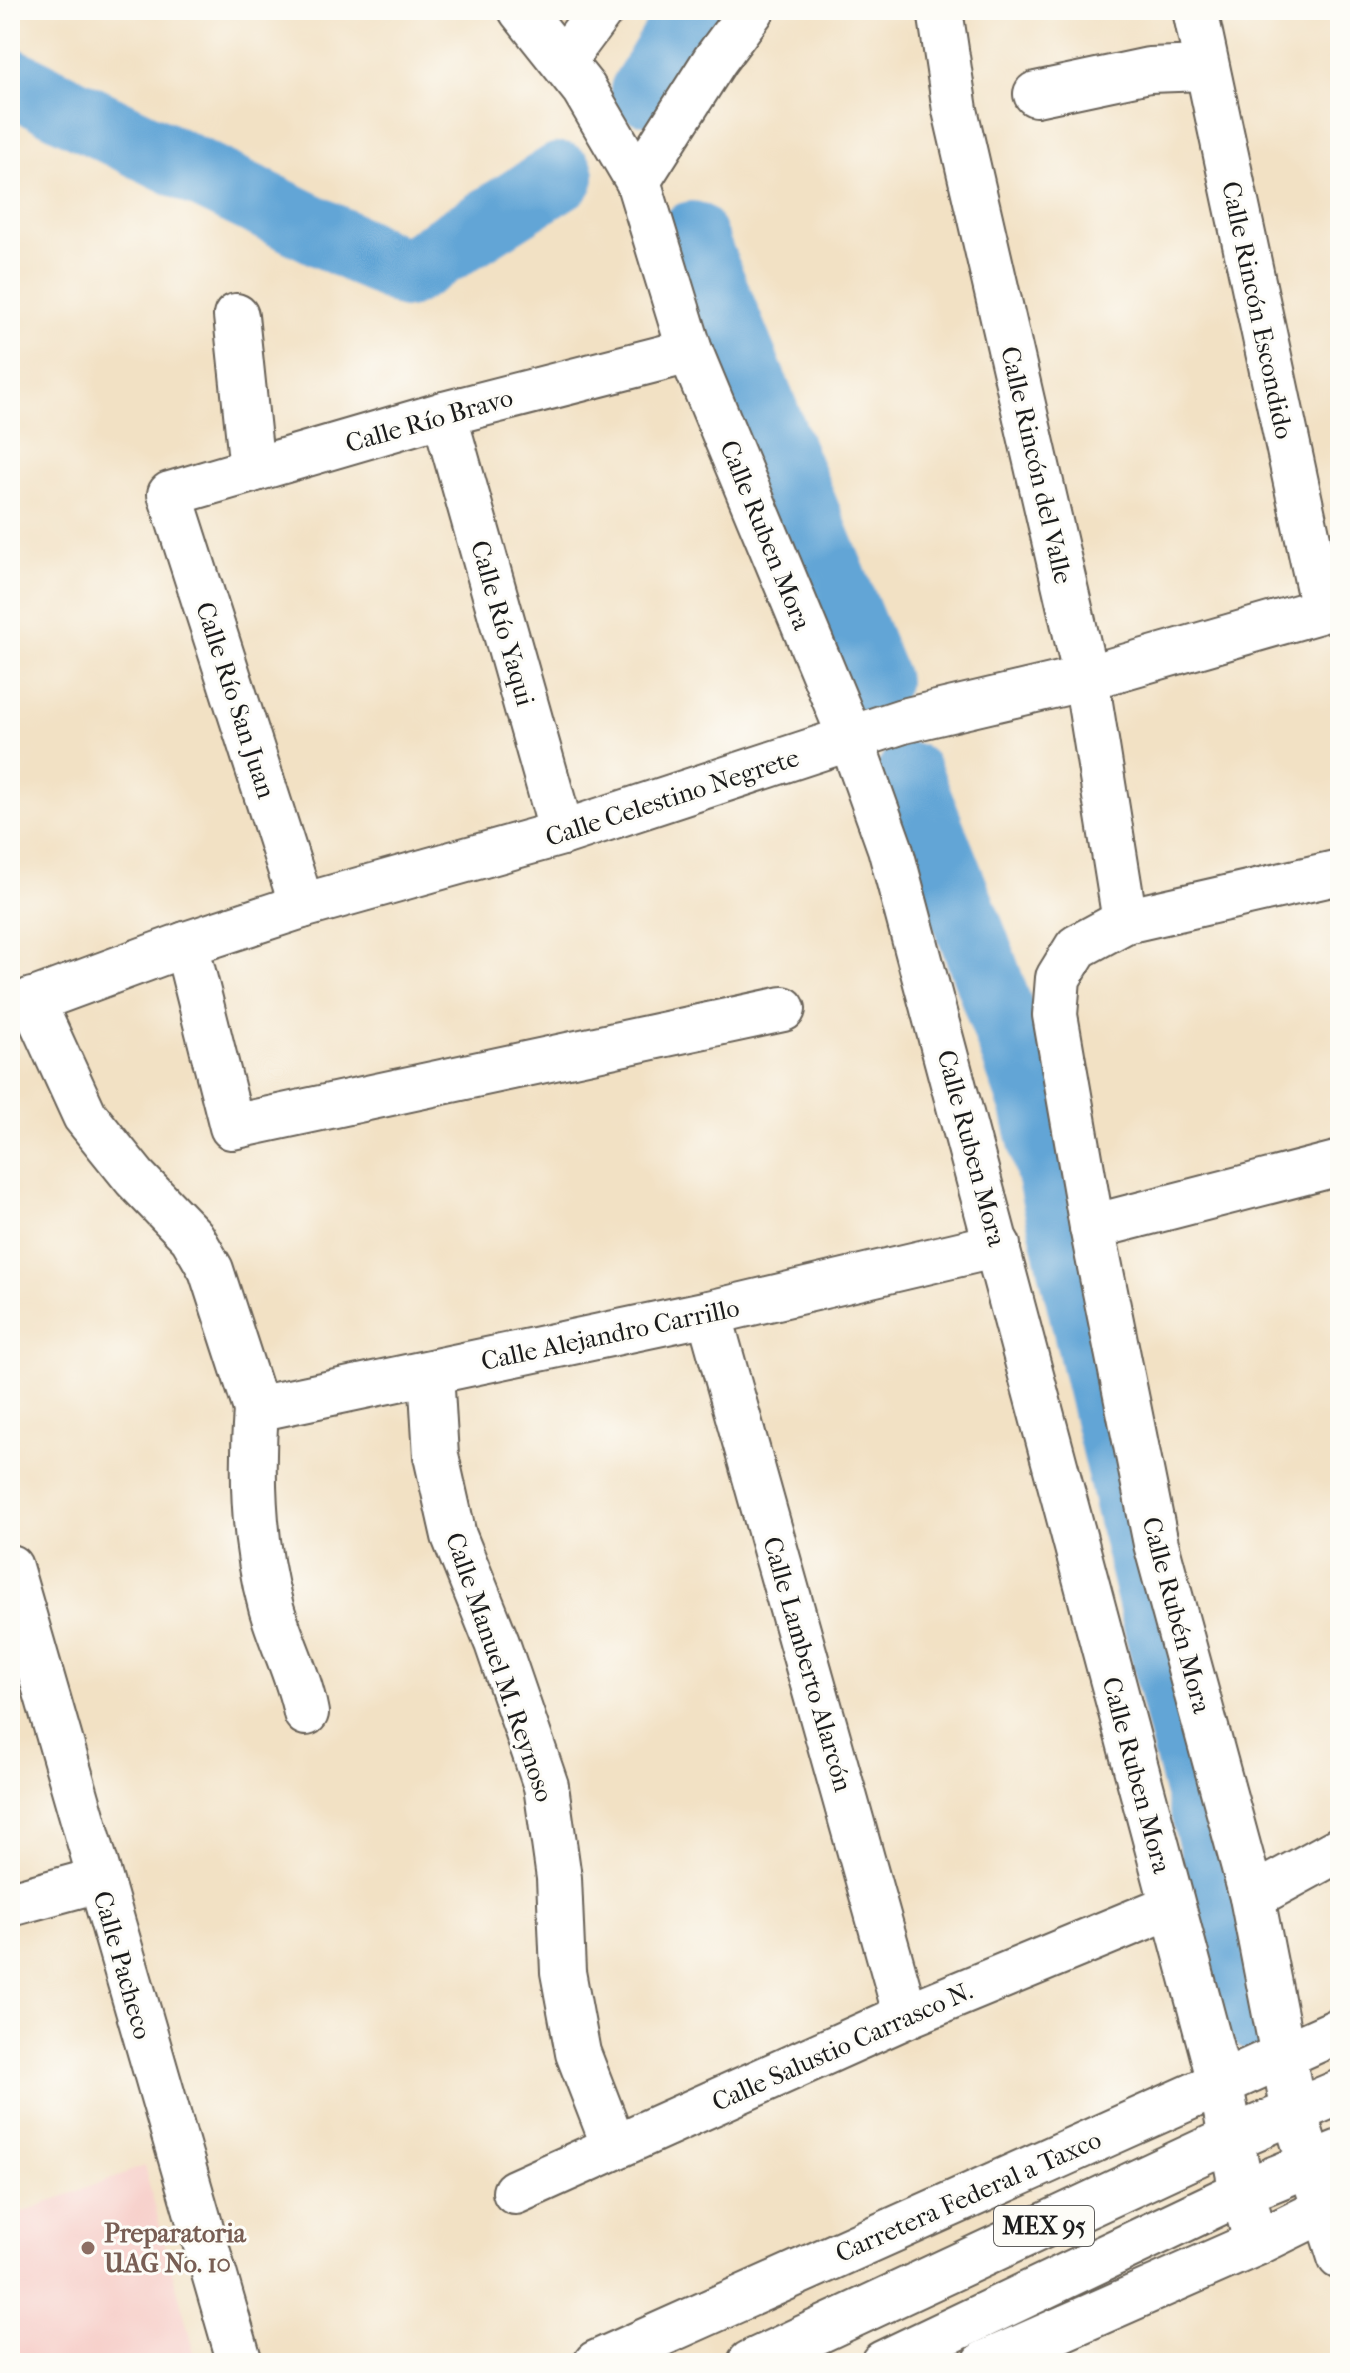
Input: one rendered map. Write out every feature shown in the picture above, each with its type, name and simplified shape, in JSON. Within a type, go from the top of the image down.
[{"type":"street","name":"Calle Ruben Mora","points":[[521,10],[574,75],[638,181],[690,351],[851,739],[890,848],[1220,2082],[1242,2192],[1257,2243]]},
{"type":"street","points":[[638,181],[715,60],[752,10]]},
{"type":"street","name":"Calle Rincón del Valle","points":[[940,10],[955,110],[1086,678],[1125,921]]},
{"type":"street","name":"Calle Rincón Escondido","points":[[1195,10],[1205,68],[1332,607]]},
{"type":"street","points":[[574,75],[596,12]]},
{"type":"street","points":[[1036,94],[1149,70],[1205,68]]},
{"type":"street","points":[[236,316],[252,470]]},
{"type":"street","name":"Calle Río Bravo","points":[[170,494],[444,414],[690,351]]},
{"type":"street","name":"Calle Río Yaqui","points":[[444,414],[562,833]]},
{"type":"street","name":"Calle Río San Juan","points":[[170,494],[302,906]]},
{"type":"street","name":"Calle Celestino Negrete","points":[[21,1004],[302,906],[562,833],[903,721],[1086,678],[1332,607]]},
{"type":"street","name":"Calle Rubén Mora","points":[[1340,872],[1125,921],[1077,947],[1058,978],[1055,1015],[1092,1227],[1156,1544],[1252,1897],[1280,2056],[1294,2112],[1324,2159],[1340,2257]]},
{"type":"street","points":[[186,944],[232,1127],[783,1009]]},
{"type":"street","points":[[21,1004],[85,1116],[135,1178],[192,1237],[211,1270],[255,1428],[253,1499],[271,1608],[297,1674],[306,1713]]},
{"type":"street","points":[[1092,1227],[1340,1163]]},
{"type":"street","name":"Calle Alejandro Carrillo","points":[[255,1428],[431,1373],[709,1313],[998,1245]]},
{"type":"street","name":"Calle Lamberto Alarcón","points":[[709,1313],[906,2016]]},
{"type":"street","name":"Calle Manuel M. Reynoso","points":[[431,1373],[436,1456],[454,1536],[497,1643],[546,1786],[559,1878],[563,1972],[575,2039],[614,2146]]},
{"type":"street","name":"Calle Pacheco","points":[[10,1567],[240,2363]]},
{"type":"street","points":[[1252,1897],[1340,1849]]},
{"type":"street","points":[[10,1904],[98,1880]]},
{"type":"street","name":"Calle Salustio Carrasco N.","points":[[515,2192],[906,2016],[1172,1906]]},
{"type":"street","name":"Carretera Federal a Taxco","points":[[596,2363],[1340,2030]]},
{"type":"street","name":"MEX 95","points":[[750,2363],[1232,2138],[1340,2092]]},
{"type":"street","name":"MEX 95","points":[[883,2363],[1242,2192],[1324,2159]]},
{"type":"street","points":[[985,2363],[1257,2243],[1331,2206]]},
{"type":"shaded area","name":"Preparatoria UAG No. 10","points":[[144,2166],[197,2363],[10,2363],[10,2217]]},
{"type":"waterway","points":[[644,91],[693,10]]},
{"type":"waterway","points":[[10,81],[406,274],[561,176]]},
{"type":"waterway","points":[[692,235],[875,681]]},
{"type":"waterway","points":[[909,776],[976,945],[1033,1103],[1182,1729],[1260,2020]]},
{"type":"place","name":"Preparatoria UAG No. 10","points":[[88,2248]]}]
